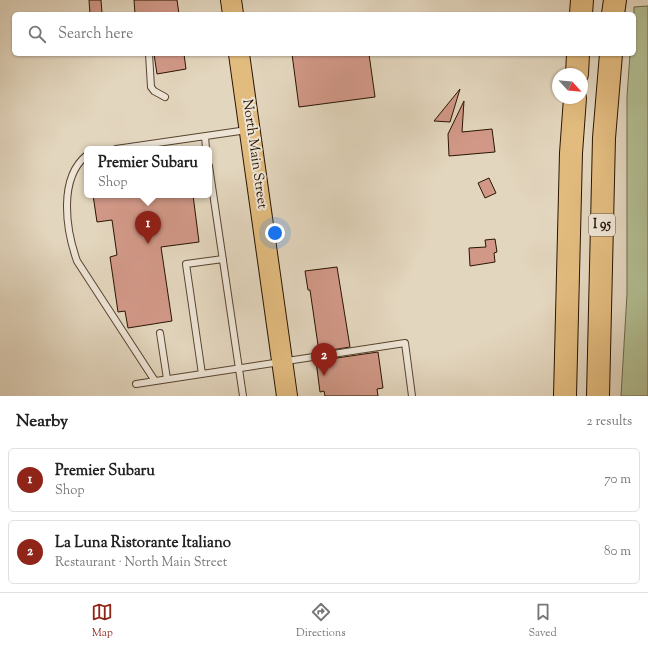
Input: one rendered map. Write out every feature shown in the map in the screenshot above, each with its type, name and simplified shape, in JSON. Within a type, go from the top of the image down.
[{"type":"highway","points":[[577,68],[578,56]]},
{"type":"highway","name":"I 95","points":[[598,396],[604,138],[610,56]]},
{"type":"highway","name":"I 95","points":[[565,396],[571,153],[575,104]]},
{"type":"main road","points":[[232,0],[234,12]]},
{"type":"main road","name":"North Main Street","points":[[239,56],[287,396]]},
{"type":"lane","points":[[149,56],[151,87],[154,91],[165,97]]},
{"type":"lane","points":[[137,146],[250,129]]},
{"type":"lane","points":[[205,136],[206,146]]},
{"type":"lane","points":[[84,158],[78,165],[68,190],[68,223],[72,249],[77,261],[155,381]]},
{"type":"lane","points":[[212,186],[243,396]]},
{"type":"lane","points":[[202,374],[186,264],[223,259]]},
{"type":"lane","points":[[160,333],[167,379]]},
{"type":"lane","points":[[136,384],[405,343],[412,396]]},
{"type":"green space","points":[[648,6],[648,396],[621,396],[627,294],[627,97],[630,56],[636,56],[636,12],[634,12],[634,7]]},
{"type":"building","points":[[89,0],[101,0],[102,12],[90,12]]},
{"type":"building","points":[[134,0],[177,0],[179,12],[135,12]]},
{"type":"building","points":[[154,56],[184,56],[186,69],[157,74]]},
{"type":"building","points":[[292,56],[369,56],[375,97],[299,107]]},
{"type":"building","points":[[460,89],[450,122],[434,121]]},
{"type":"building","points":[[464,101],[462,132],[492,129],[495,152],[449,156],[448,134]]},
{"type":"building","points":[[489,178],[496,193],[485,198],[478,183]]},
{"type":"building","points":[[93,198],[193,198],[199,242],[161,247],[172,321],[128,328],[125,311],[118,312],[110,257],[117,255],[112,220],[97,222]]},
{"type":"building","points":[[495,239],[497,252],[494,253],[495,262],[470,266],[469,248],[486,247],[485,240]]},
{"type":"building","points":[[337,267],[350,347],[319,352],[310,290],[308,290],[305,271]]},
{"type":"building","points":[[378,352],[383,388],[377,389],[378,396],[325,396],[324,391],[320,392],[316,361]]},
{"type":"place","name":"Premier Subaru","points":[[148,244]]},
{"type":"place","name":"La Luna Ristorante Italiano","points":[[324,376]]}]
